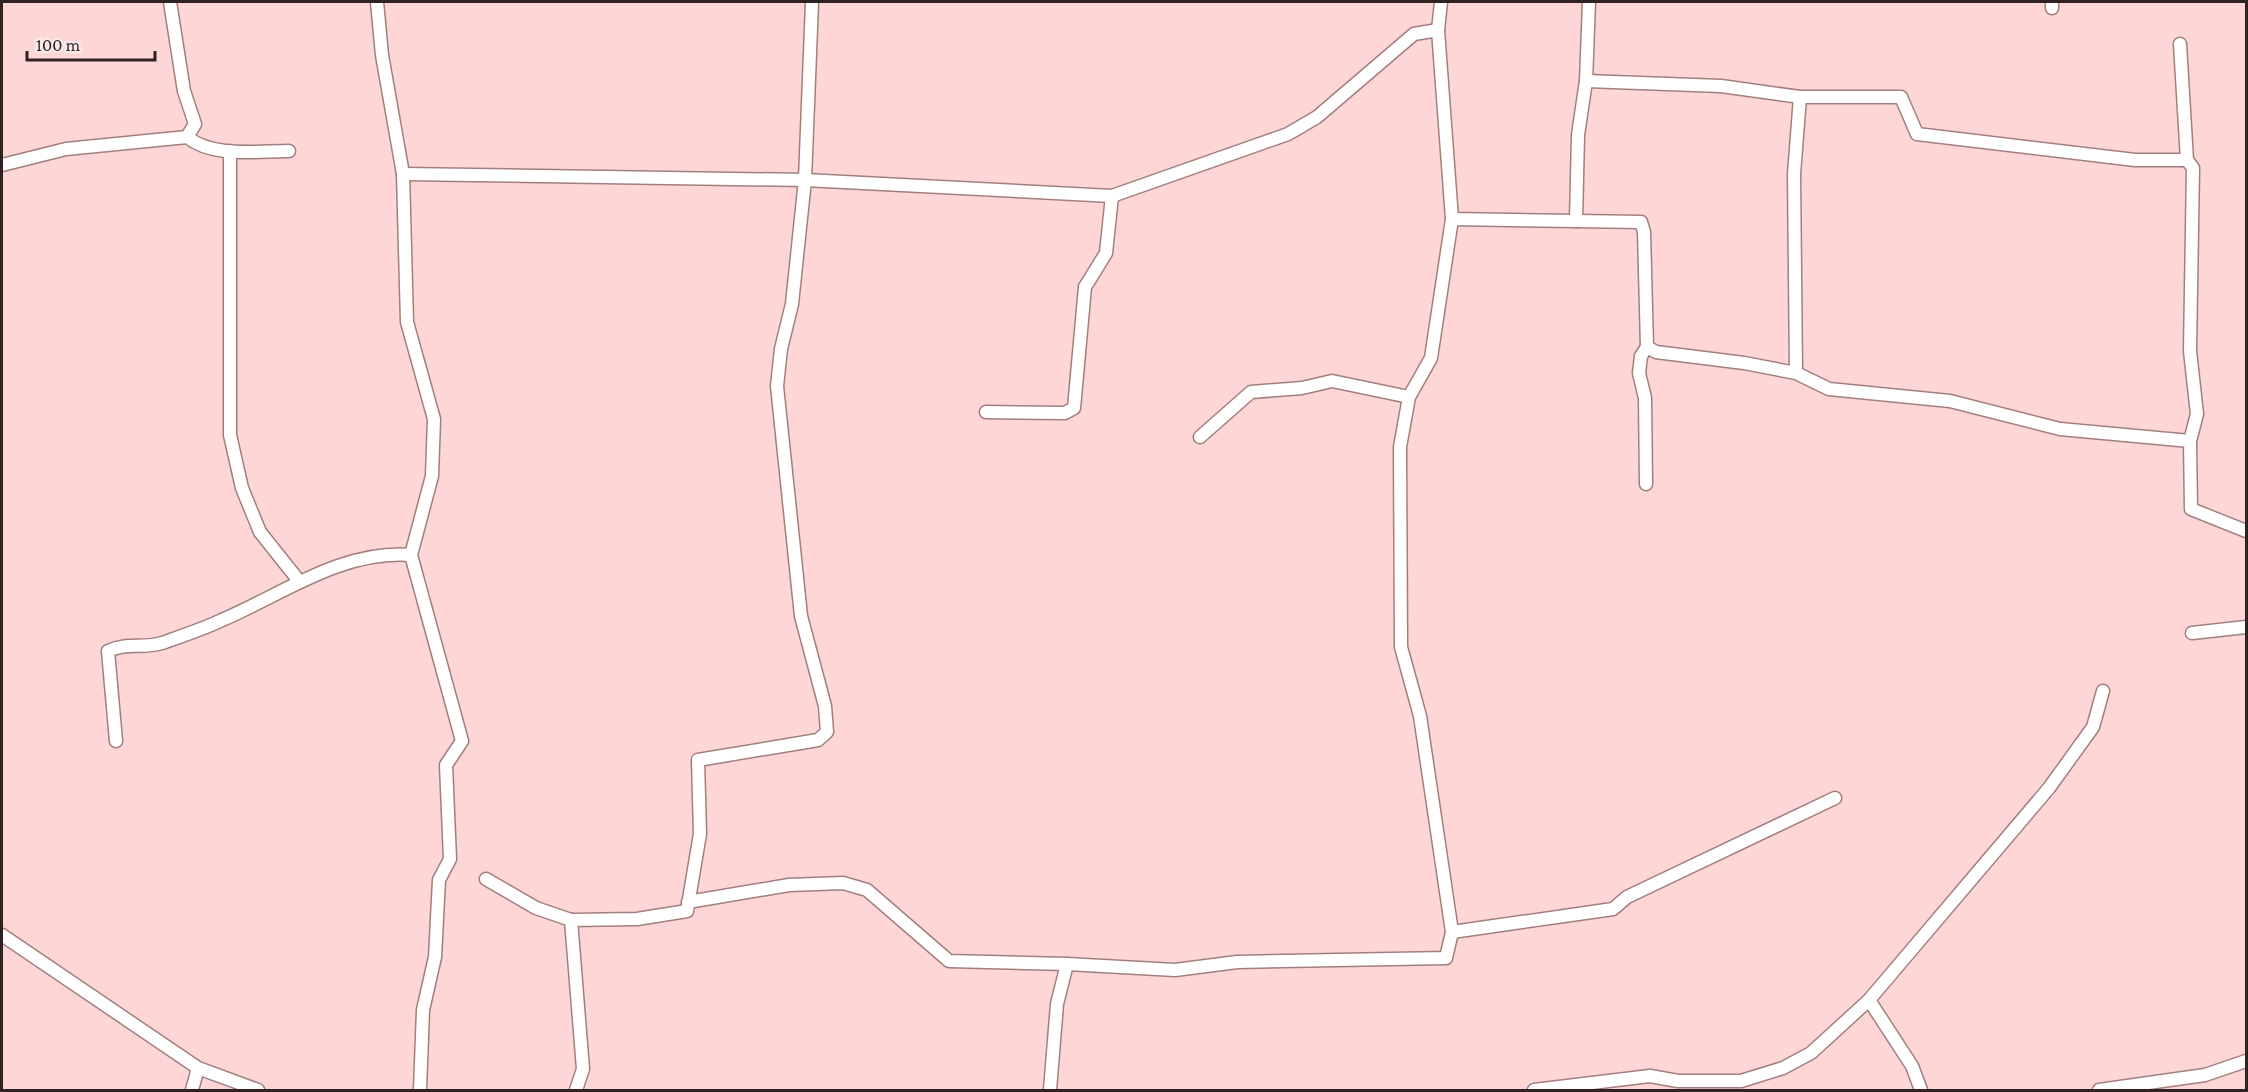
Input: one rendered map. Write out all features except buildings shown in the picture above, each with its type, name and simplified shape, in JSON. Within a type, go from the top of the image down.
[{"type":"street","points":[[170,2],[184,91],[195,124],[187,137]]},
{"type":"street","points":[[377,2],[382,55],[403,174],[407,322],[434,419],[432,476],[411,555],[462,741],[446,765],[450,859],[439,880],[435,957],[423,1010],[420,1090]]},
{"type":"street","points":[[486,879],[536,908],[571,921],[637,919],[687,911],[700,834],[698,760],[818,740],[827,732],[825,706],[808,651],[801,616],[777,386],[781,349],[792,304],[806,180],[812,2]]},
{"type":"street","points":[[688,902],[789,885],[843,883],[867,890],[949,961],[1175,970],[1238,962],[1446,958],[1452,932],[1420,716],[1401,647],[1400,447],[1409,397],[1431,358],[1452,219],[1438,30],[1441,2]]},
{"type":"street","points":[[1576,221],[1578,135],[1586,81],[1588,2]]},
{"type":"street","points":[[403,174],[806,180],[1112,196],[1288,134],[1317,117],[1414,34],[1438,30]]},
{"type":"street","points":[[2180,44],[2187,160],[2193,168],[2190,351],[2197,414],[2190,441],[2191,509],[2247,531]]},
{"type":"street","points":[[1586,81],[1720,86],[1800,97],[1901,98],[1917,134],[2135,160],[2187,160]]},
{"type":"street","points":[[1796,373],[1794,174],[1800,97]]},
{"type":"street","points":[[2,165],[66,149],[187,137],[198,146],[230,151],[289,151]]},
{"type":"street","points":[[230,151],[230,435],[242,488],[260,532],[298,581]]},
{"type":"street","points":[[986,412],[1065,413],[1074,408],[1085,287],[1106,253],[1112,196]]},
{"type":"street","points":[[1452,219],[1641,222],[1644,232],[1647,347],[1641,356],[1639,373],[1645,398],[1646,484]]},
{"type":"street","points":[[1647,347],[1656,352],[1681,357],[1712,358],[1796,373],[1829,389],[1950,401],[2060,429],[2190,441]]},
{"type":"street","points":[[1200,436],[1251,392],[1302,388],[1332,381],[1409,397]]},
{"type":"street","points":[[116,741],[108,651],[120,645],[159,644],[223,620],[298,581],[327,569],[386,553],[411,555]]},
{"type":"street","points":[[2192,633],[2247,627]]},
{"type":"street","points":[[1534,1090],[1650,1076],[1678,1081],[1741,1081],[1783,1068],[1810,1053],[1869,1000],[2060,773],[2093,727],[2103,691]]},
{"type":"street","points":[[1452,932],[1613,909],[1627,897],[1835,798]]},
{"type":"street","points":[[571,921],[583,1069],[576,1090]]},
{"type":"street","points":[[2,935],[198,1068],[258,1090]]},
{"type":"street","points":[[1050,1090],[1057,1004],[1067,964]]},
{"type":"street","points":[[1869,1000],[1912,1066],[1921,1090]]},
{"type":"street","points":[[2099,1090],[2205,1075],[2247,1061]]},
{"type":"street","points":[[192,1090],[198,1068]]}]
